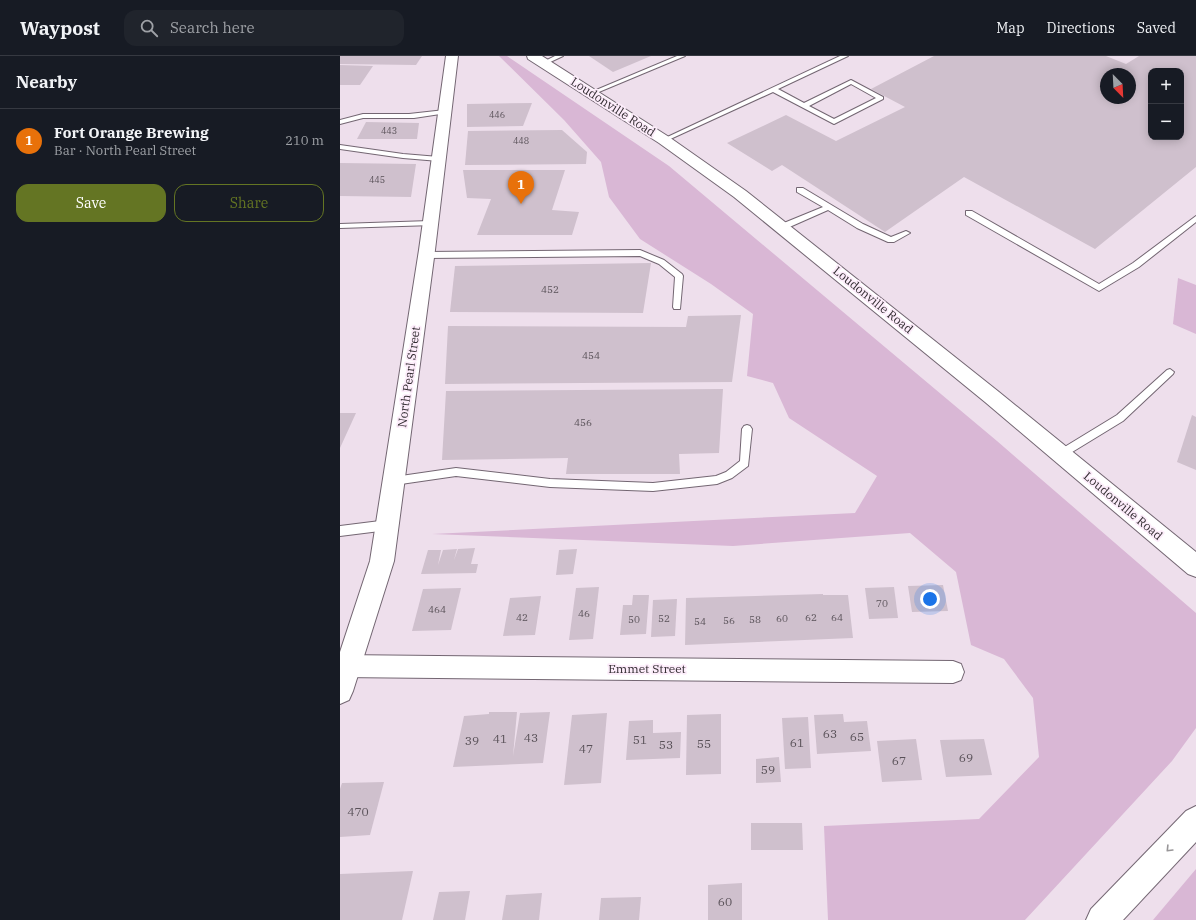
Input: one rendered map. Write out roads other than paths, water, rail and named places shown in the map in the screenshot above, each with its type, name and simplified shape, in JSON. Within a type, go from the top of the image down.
[{"type":"main road","name":"North Pearl Street","points":[[340,691],[344,666],[382,561],[426,255],[452,56]]},
{"type":"main road","name":"Loudonville Road","points":[[538,59],[664,140],[734,189],[1061,454],[1196,566]]},
{"type":"main road","points":[[1102,920],[1196,821]]},
{"type":"street","name":"Emmet Street","points":[[344,666],[953,672]]},
{"type":"lane","points":[[538,59],[560,56]]},
{"type":"lane","points":[[592,94],[682,56]]},
{"type":"lane","points":[[664,140],[845,56]]},
{"type":"lane","points":[[773,89],[804,106],[834,122],[881,98],[851,82],[804,106]]},
{"type":"lane","points":[[340,122],[349,117],[364,115],[406,116],[445,112]]},
{"type":"lane","points":[[340,147],[403,156],[439,159]]},
{"type":"lane","points":[[800,190],[860,226],[890,240],[906,233]]},
{"type":"lane","points":[[782,227],[828,207]]},
{"type":"lane","points":[[969,213],[1099,288],[1136,265],[1196,218]]},
{"type":"lane","points":[[340,226],[430,224]]},
{"type":"lane","points":[[426,255],[640,253],[648,255],[675,271],[679,276],[677,307]]},
{"type":"lane","points":[[1061,454],[1120,418],[1170,372]]},
{"type":"lane","points":[[394,481],[456,472],[550,483],[652,487],[717,480],[729,475],[745,463],[747,429]]},
{"type":"lane","points":[[340,531],[388,525]]},
{"type":"place","name":"Fort Orange Brewing","points":[[521,204]]}]
